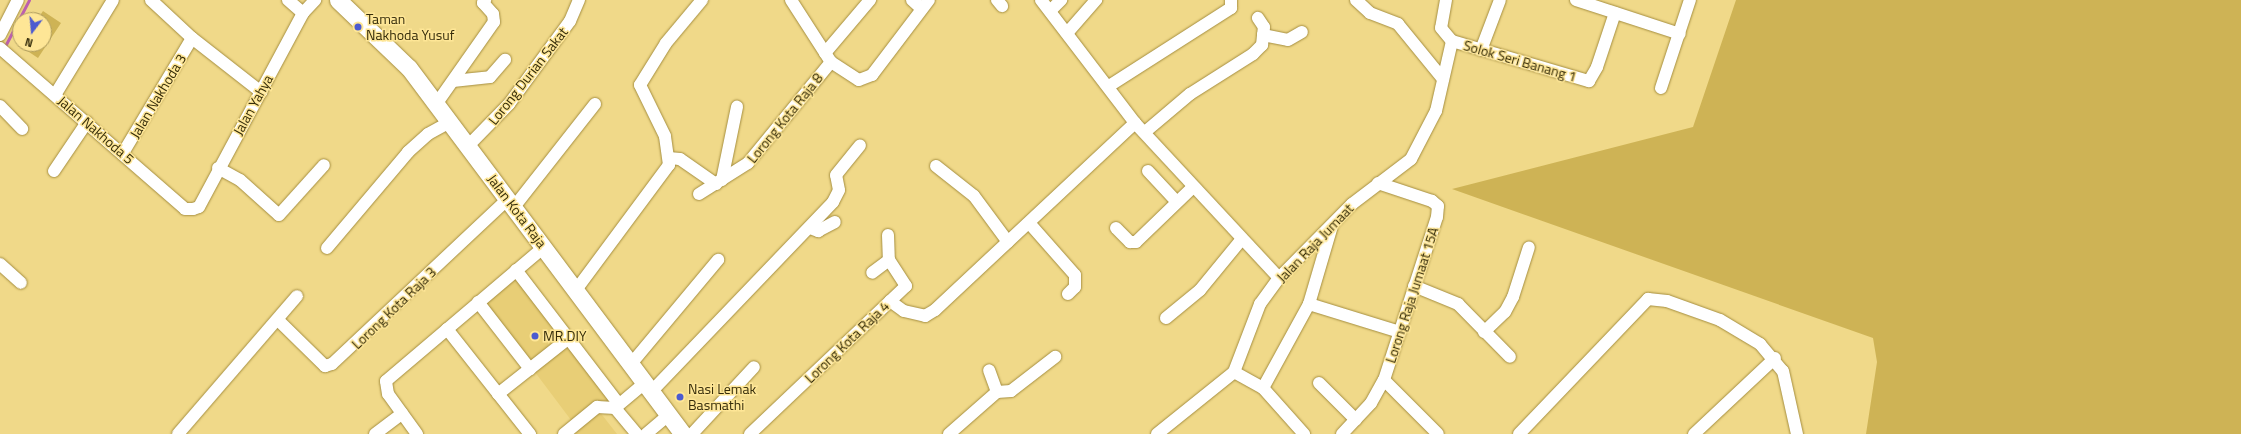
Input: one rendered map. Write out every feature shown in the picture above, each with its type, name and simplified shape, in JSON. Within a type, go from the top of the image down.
[{"type":"main road","name":"Jalan Kota Raja","points":[[344,2],[392,49],[437,103],[683,434]]},
{"type":"street","points":[[0,35],[18,0]]},
{"type":"street","points":[[55,95],[113,0]]},
{"type":"street","points":[[152,0],[192,38],[261,92]]},
{"type":"street","points":[[288,0],[303,13]]},
{"type":"street","name":"Jalan Yahya","points":[[193,209],[199,207],[218,168],[303,13],[315,0]]},
{"type":"street","points":[[437,103],[494,22],[493,14],[483,3],[485,0]]},
{"type":"street","name":"Lorong Durian Sakat","points":[[468,146],[510,104],[570,21],[579,0]]},
{"type":"street","points":[[576,290],[663,176],[670,158],[665,136],[640,85],[654,60],[702,0]]},
{"type":"street","name":"Lorong Kota Raja 8","points":[[791,0],[828,58],[859,80],[868,78],[925,4]]},
{"type":"street","points":[[828,58],[870,0]]},
{"type":"street","points":[[912,0],[925,4]]},
{"type":"street","points":[[1041,0],[1068,32],[1135,123],[1145,132],[1184,194]]},
{"type":"street","points":[[1050,11],[1061,0]]},
{"type":"street","points":[[1068,32],[1096,0]]},
{"type":"street","points":[[1108,86],[1231,8],[1231,0]]},
{"type":"street","points":[[1356,0],[1370,13],[1398,24],[1443,79]]},
{"type":"street","points":[[1446,0],[1441,28],[1452,41]]},
{"type":"street","points":[[1481,50],[1500,0]]},
{"type":"street","points":[[1576,0],[1680,34]]},
{"type":"street","points":[[1661,88],[1690,0]]},
{"type":"street","name":"Solok Seri Banang 1","points":[[1452,41],[1588,81],[1599,62],[1615,13]]},
{"type":"street","points":[[1145,132],[1190,94],[1253,54],[1262,45],[1264,27],[1258,18]]},
{"type":"street","points":[[1263,35],[1288,40],[1302,32]]},
{"type":"street","name":"Jalan Nakhoda 3","points":[[123,153],[192,38]]},
{"type":"street","name":"Jalan Raja Jumaat","points":[[1234,372],[1260,304],[1279,278],[1352,204],[1378,183],[1400,170],[1419,149],[1436,111],[1452,41]]},
{"type":"street","name":"Jalan Nakhoda 5","points":[[3,50],[123,153],[184,209],[193,209]]},
{"type":"street","name":"Lorong Kota Raja 8","points":[[699,194],[748,163],[828,58]]},
{"type":"street","points":[[453,81],[490,77],[505,60]]},
{"type":"street","points":[[511,203],[594,104]]},
{"type":"street","points":[[0,106],[22,129]]},
{"type":"street","points":[[670,158],[680,159],[719,182],[737,107]]},
{"type":"street","points":[[54,170],[87,122]]},
{"type":"street","points":[[327,248],[408,152],[428,134],[450,122]]},
{"type":"street","points":[[890,301],[904,311],[925,316],[1030,224],[1135,123]]},
{"type":"street","points":[[564,434],[597,407],[617,406],[648,387],[810,228],[833,202],[839,190],[836,176],[860,146]]},
{"type":"street","points":[[218,168],[240,180],[279,214],[324,165]]},
{"type":"street","points":[[936,166],[974,196],[1008,242]]},
{"type":"street","points":[[1148,171],[1184,194],[1279,278]]},
{"type":"street","name":"Lorong Raja Jumaat 15A","points":[[1342,434],[1356,420],[1384,380],[1438,206],[1425,198],[1378,183]]},
{"type":"street","points":[[1116,228],[1130,242],[1136,242],[1184,194]]},
{"type":"street","name":"Lorong Kota Raja 3","points":[[278,320],[325,366],[332,364],[511,203]]},
{"type":"street","points":[[810,228],[818,231],[835,222]]},
{"type":"street","points":[[1030,224],[1075,275],[1075,287],[1068,294]]},
{"type":"street","name":"Jalan Raja Jumaat","points":[[1263,388],[1309,304],[1332,225]]},
{"type":"street","points":[[872,272],[889,260],[888,235]]},
{"type":"street","points":[[1166,318],[1200,290],[1241,246]]},
{"type":"street","points":[[417,434],[388,394],[386,381],[544,247]]},
{"type":"street","points":[[1484,332],[1505,312],[1514,298],[1529,247]]},
{"type":"street","points":[[631,364],[718,260]]},
{"type":"street","name":"Lorong Kota Raja 4","points":[[750,434],[890,301],[906,282],[889,260]]},
{"type":"street","points":[[0,264],[21,283]]},
{"type":"street","points":[[516,270],[569,338],[637,434]]},
{"type":"street","points":[[1414,286],[1458,304],[1510,357]]},
{"type":"street","points":[[178,434],[278,320],[297,296]]},
{"type":"street","points":[[1519,434],[1648,299],[1667,301],[1720,320],[1744,332],[1775,358],[1783,371],[1797,434]]},
{"type":"street","points":[[478,302],[530,369]]},
{"type":"street","points":[[1309,304],[1400,332]]},
{"type":"street","points":[[447,329],[530,434]]},
{"type":"street","points":[[498,394],[569,338]]},
{"type":"street","points":[[949,434],[997,392],[1012,391],[1055,357]]},
{"type":"street","points":[[1694,434],[1775,358]]},
{"type":"street","points":[[692,434],[754,367]]},
{"type":"street","points":[[989,370],[997,392]]},
{"type":"street","points":[[1157,434],[1234,372],[1263,388],[1304,434]]},
{"type":"street","points":[[1384,380],[1438,434]]},
{"type":"street","points":[[1319,383],[1356,420]]},
{"type":"street","points":[[375,434],[402,414]]},
{"type":"street","points":[[646,434],[669,415]]},
{"type":"shaded area","points":[[1736,0],[2241,0],[2241,434],[1866,434],[1877,362],[1873,338],[1452,189],[1693,127]]},
{"type":"shaded area","points":[[52,17],[61,23],[52,37]]},
{"type":"shaded area","points":[[29,52],[42,52],[38,58]]},
{"type":"shaded area","points":[[516,275],[612,401],[599,411],[617,434],[570,434],[577,428],[483,303]]},
{"type":"waterway","points":[[4,48],[29,0]]},
{"type":"place","name":"Taman Nakhoda Yusuf","points":[[358,27]]},
{"type":"place","name":"MR.DIY","points":[[535,336]]},
{"type":"place","name":"Nasi Lemak Basmathi","points":[[680,397]]}]
